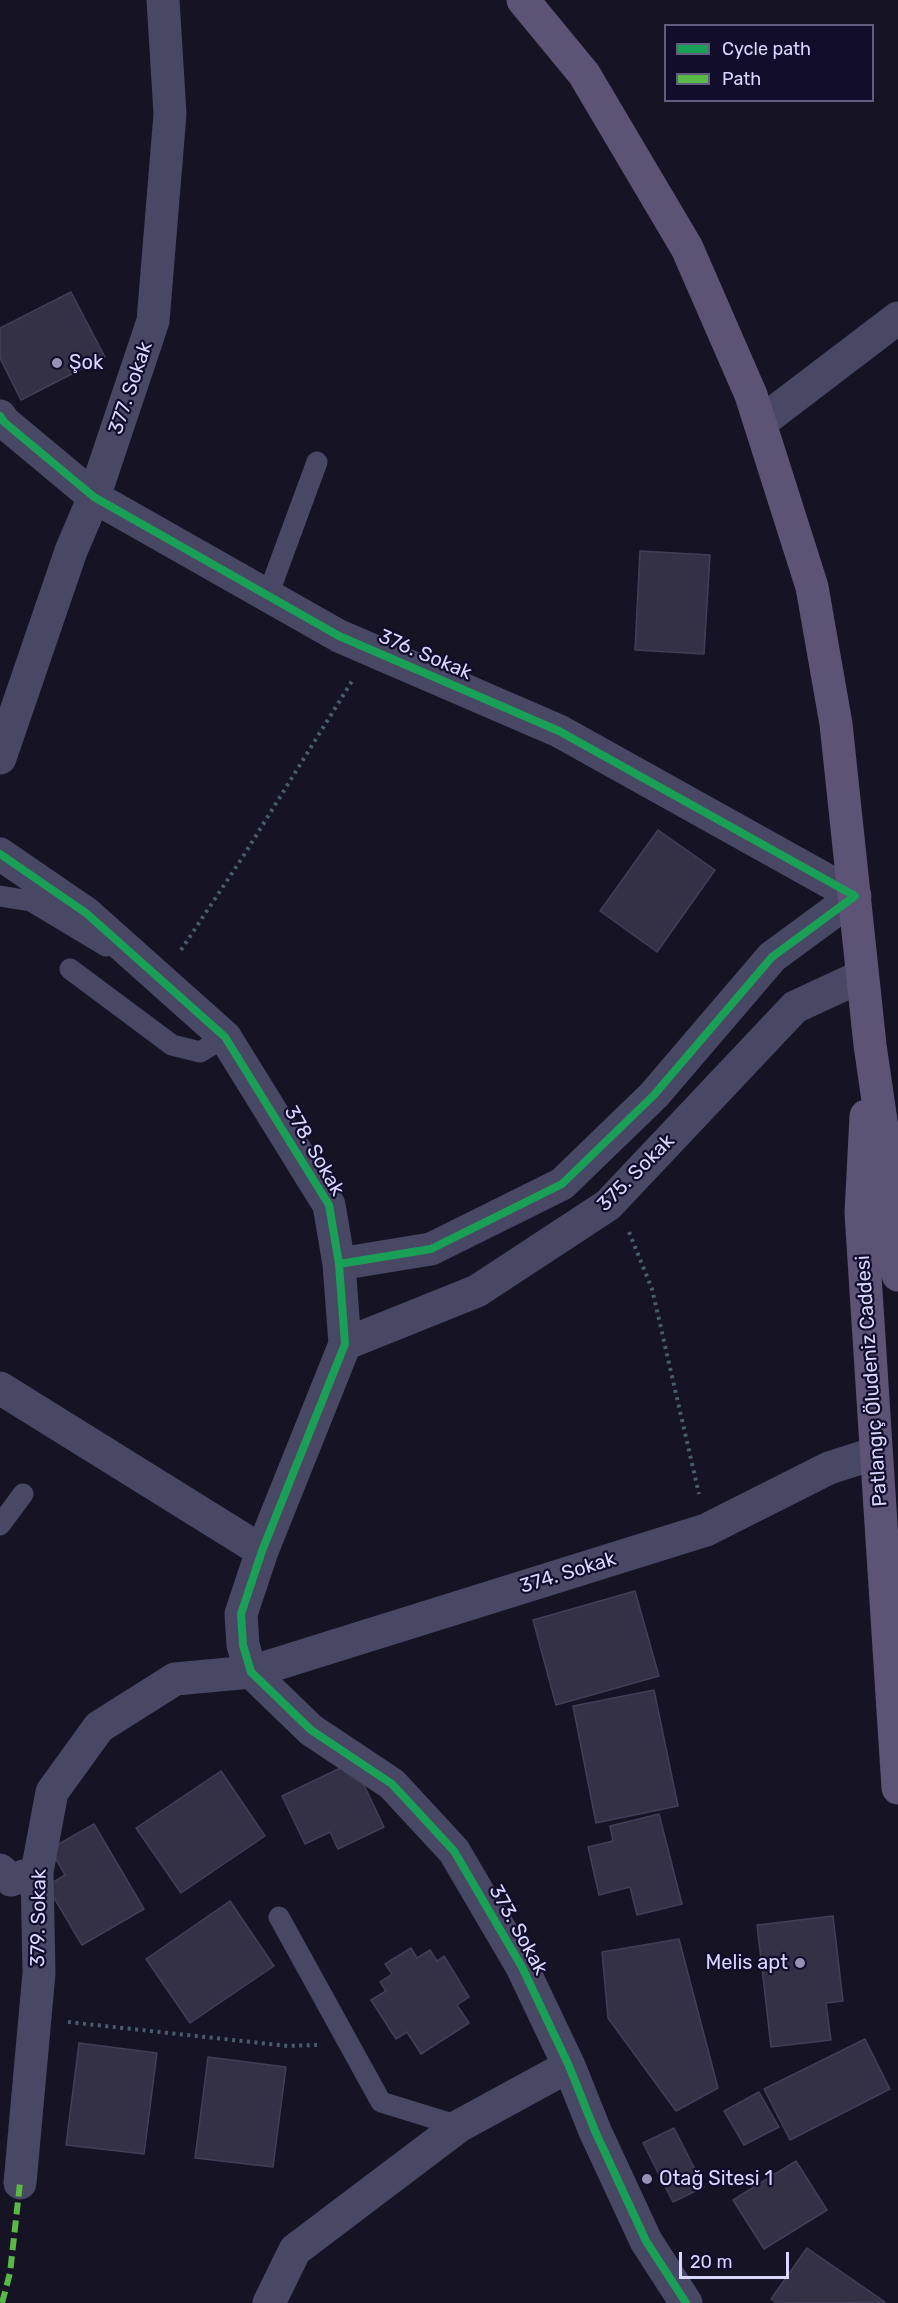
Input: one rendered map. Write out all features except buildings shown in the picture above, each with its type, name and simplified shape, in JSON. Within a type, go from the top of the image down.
[{"type":"main road","name":"Patlangıç Öludeniz Caddesi","points":[[523,0],[584,74],[687,248],[751,395],[812,587],[836,724],[870,1045],[893,1204],[898,1275]]},
{"type":"main road","name":"Patlangıç Öludeniz Caddesi","points":[[870,1045],[861,1213],[898,1788]]},
{"type":"street","name":"377. Sokak","points":[[0,758],[71,551],[94,497],[153,321],[170,114],[163,0]]},
{"type":"street","points":[[759,423],[898,318]]},
{"type":"street","name":"376. Sokak","points":[[0,416],[4,422],[94,497],[339,636],[559,731],[855,896]]},
{"type":"street","name":"378. Sokak","points":[[0,854],[86,913],[225,1037],[329,1205],[339,1264],[345,1344],[262,1551],[241,1614],[243,1645],[251,1672]]},
{"type":"street","points":[[339,1264],[431,1249],[562,1184],[654,1095],[772,957],[855,896]]},
{"type":"street","points":[[772,957],[795,1007]]},
{"type":"street","name":"375. Sokak","points":[[345,1344],[477,1291],[608,1205],[795,1007],[862,976]]},
{"type":"street","points":[[0,1388],[262,1551]]},
{"type":"street","name":"374. Sokak","points":[[251,1672],[706,1530],[829,1468],[876,1453]]},
{"type":"street","name":"379. Sokak","points":[[20,2183],[39,1973],[37,1872],[52,1792],[99,1727],[175,1679],[251,1672]]},
{"type":"street","name":"373. Sokak","points":[[251,1672],[311,1730],[392,1784],[454,1851],[522,1967],[569,2066],[595,2132],[646,2241],[687,2303]]},
{"type":"street","points":[[0,1870],[11,1880],[37,1872]]},
{"type":"street","points":[[269,2303],[294,2250],[459,2126],[569,2066]]},
{"type":"lane","points":[[268,596],[317,462]]},
{"type":"lane","points":[[0,896],[31,901],[161,980]]},
{"type":"lane","points":[[70,969],[172,1045],[200,1052],[225,1037]]},
{"type":"lane","points":[[0,1525],[23,1494]]},
{"type":"lane","points":[[279,1917],[381,2102],[459,2126]]},
{"type":"path","points":[[161,980],[244,855],[372,650]]},
{"type":"path","points":[[608,1205],[629,1232],[652,1289],[706,1530]]},
{"type":"path","points":[[34,2019],[288,2046]]},
{"type":"marked path","points":[[2,2303],[10,2273],[20,2183]]},
{"type":"cycle path","points":[[0,416],[4,422],[94,497],[339,636],[559,731],[855,896],[772,957],[654,1095],[562,1184],[431,1249],[339,1264]]},
{"type":"cycle path","points":[[0,854],[86,913],[225,1037],[329,1205],[339,1264],[345,1344],[262,1551],[241,1614],[243,1645],[251,1672],[311,1730],[392,1784],[454,1851],[522,1967],[569,2066],[595,2131],[646,2241],[686,2303]]},
{"type":"place","name":"Şok","points":[[57,363]]},
{"type":"place","name":"Melis apt","points":[[800,1963]]},
{"type":"place","name":"Otağ Sitesi 1","points":[[647,2179]]}]
